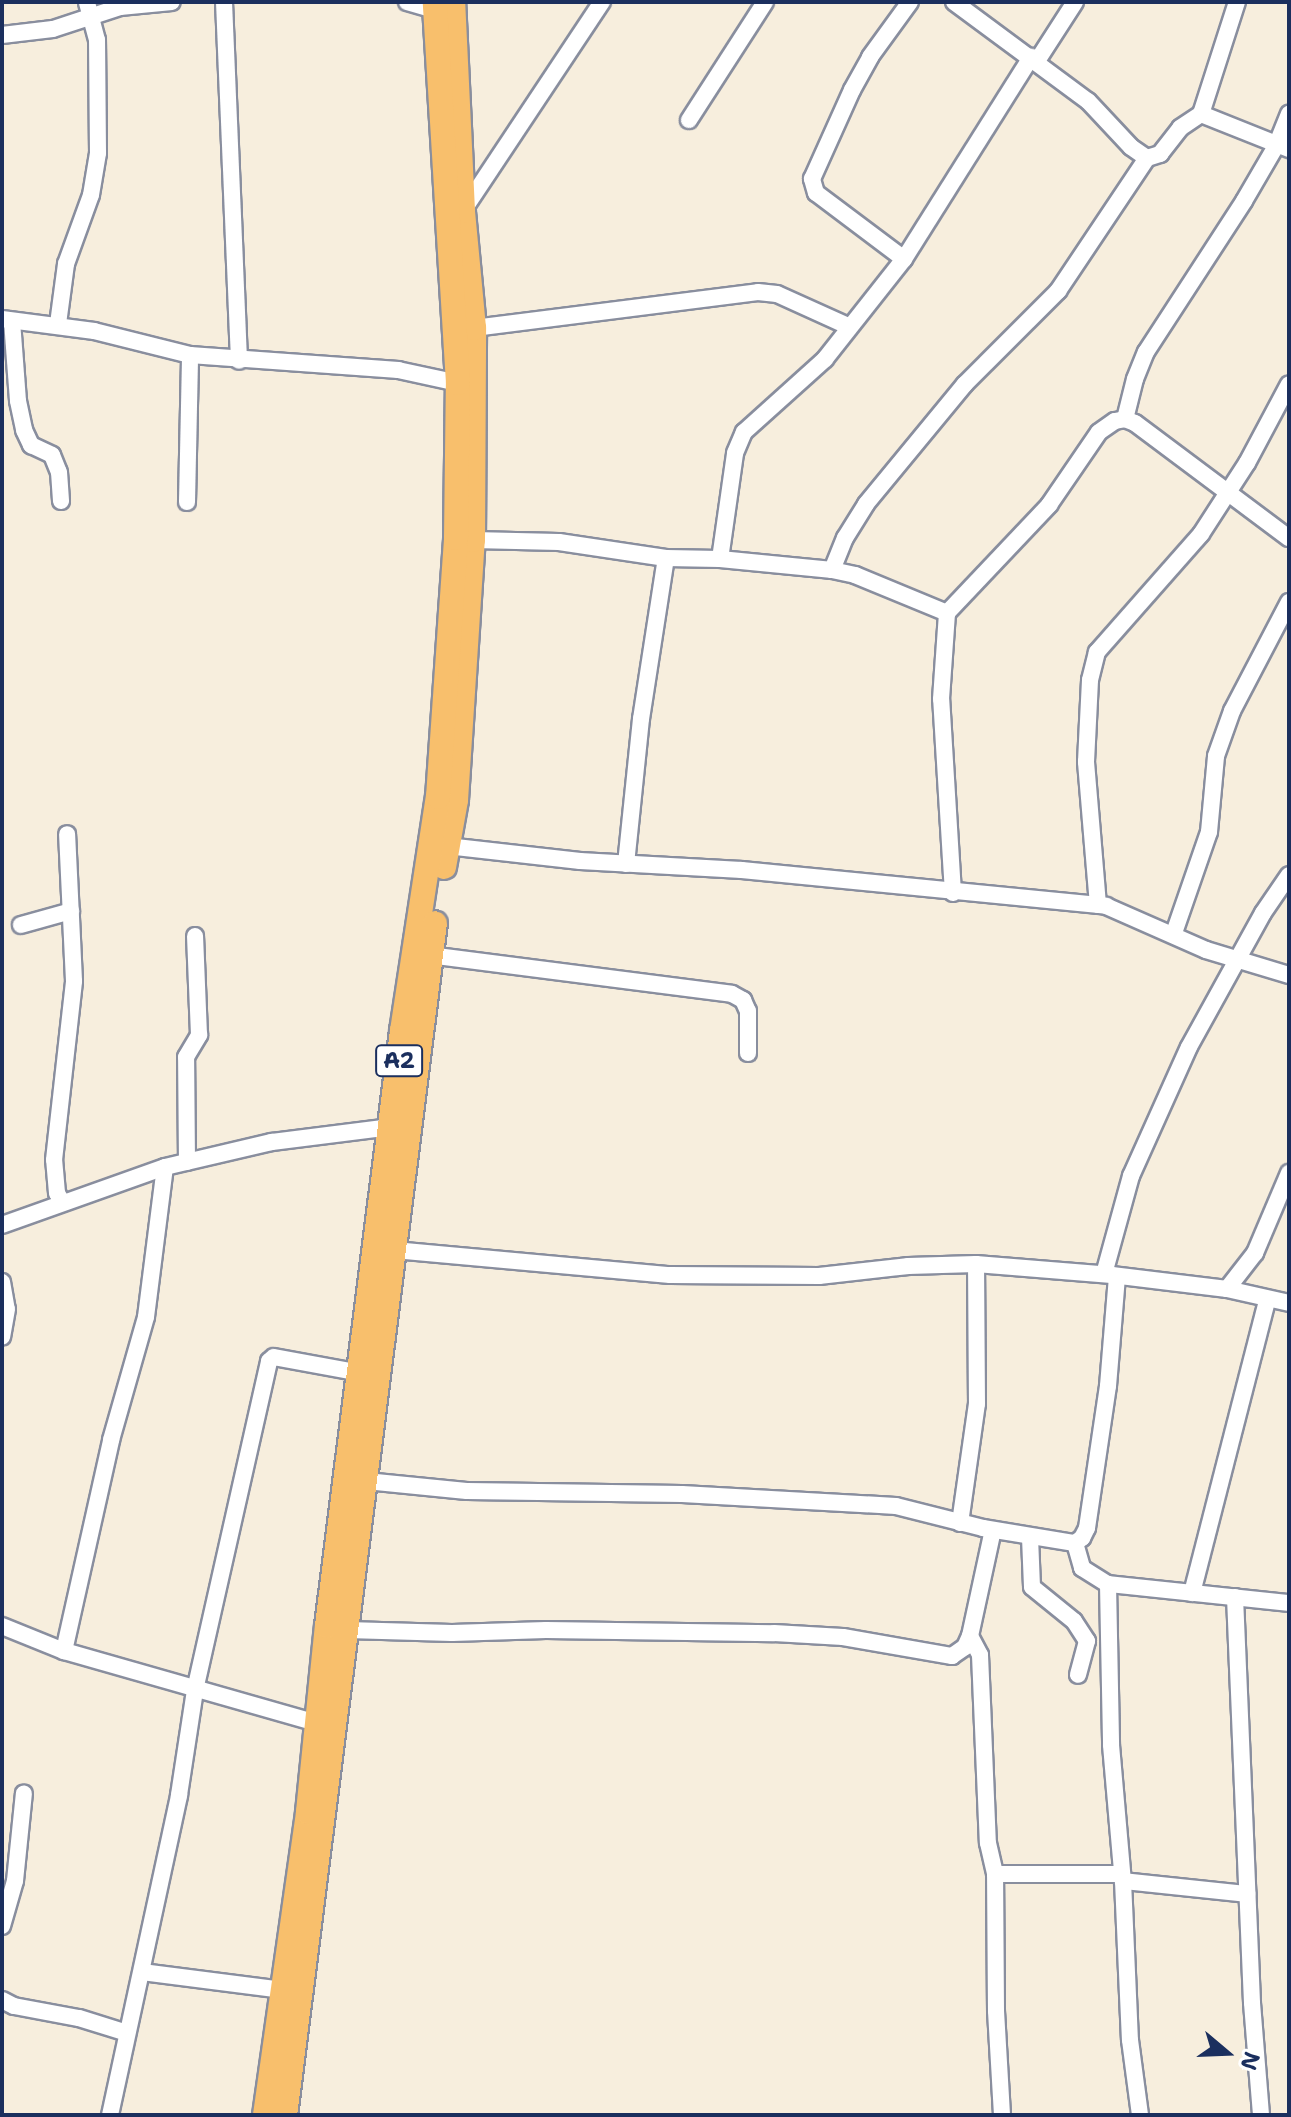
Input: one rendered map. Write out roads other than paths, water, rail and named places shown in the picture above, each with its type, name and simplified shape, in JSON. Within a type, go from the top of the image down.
[{"type":"highway","name":"A2","points":[[285,2115],[429,955],[456,800],[473,540],[474,328],[441,5]]},
{"type":"highway","name":"A2","points":[[265,2115],[413,954],[438,797],[456,538],[458,383],[441,5]]},
{"type":"street","points":[[2,35],[53,29],[88,11],[172,2]]},
{"type":"street","points":[[224,2],[239,361]]},
{"type":"street","points":[[407,2],[441,5]]},
{"type":"street","points":[[463,211],[602,2]]},
{"type":"street","points":[[689,120],[765,2]]},
{"type":"street","points":[[904,259],[816,193],[812,179],[852,90],[910,2]]},
{"type":"street","points":[[954,2],[1088,101],[1131,147],[1147,158]]},
{"type":"street","points":[[720,559],[741,436],[812,373],[904,259],[1034,59],[1075,2]]},
{"type":"street","points":[[832,570],[845,538],[866,504],[965,384],[1058,291],[1147,158],[1160,154],[1180,128],[1201,114],[1237,2]]},
{"type":"street","points":[[58,324],[66,264],[91,195],[98,153],[97,40],[88,11]]},
{"type":"street","points":[[1201,114],[1246,130],[1283,148]]},
{"type":"street","points":[[953,893],[941,699],[947,613],[1049,505],[1099,432],[1125,419],[1135,379],[1146,352],[1283,148],[1289,114]]},
{"type":"street","points":[[474,328],[758,292],[777,294],[848,326]]},
{"type":"street","points":[[61,501],[59,472],[52,455],[31,445],[24,430],[7,320],[58,324],[190,355],[239,361],[398,370],[458,383]]},
{"type":"street","points":[[187,502],[190,355]]},
{"type":"street","points":[[1098,905],[1086,762],[1093,664],[1107,637],[1201,534],[1289,384]]},
{"type":"street","points":[[1125,419],[1145,429],[1203,477],[1228,490],[1289,538]]},
{"type":"street","points":[[473,540],[559,542],[666,558],[720,559],[832,570],[855,575],[947,613]]},
{"type":"street","points":[[626,864],[641,719],[666,558]]},
{"type":"street","points":[[1174,933],[1209,832],[1216,756],[1232,711],[1289,602]]},
{"type":"street","points":[[62,1202],[57,1193],[54,1160],[74,981],[67,834]]},
{"type":"street","points":[[447,846],[626,864],[742,870],[1098,905],[1124,911],[1237,960],[1284,969]]},
{"type":"street","points":[[1075,1543],[1087,1528],[1115,1329],[1110,1275],[1131,1176],[1189,1047],[1289,875]]},
{"type":"street","points":[[21,925],[71,911]]},
{"type":"street","points":[[187,1162],[184,1103],[186,1057],[198,1039],[200,1019],[195,936]]},
{"type":"street","points":[[429,955],[732,994],[743,1000],[748,1011],[748,1053]]},
{"type":"street","points":[[2,1225],[165,1167],[272,1142],[391,1127]]},
{"type":"street","points":[[64,1651],[111,1440],[146,1317],[165,1167]]},
{"type":"street","points":[[1227,1289],[1255,1253],[1289,1173]]},
{"type":"street","points":[[394,1250],[670,1275],[819,1276],[908,1266],[976,1264],[1227,1289],[1289,1303]]},
{"type":"street","points":[[960,1523],[977,1404],[976,1264]]},
{"type":"street","points":[[2,1282],[7,1309],[2,1337]]},
{"type":"street","points":[[1192,1593],[1267,1300]]},
{"type":"street","points":[[110,2115],[179,1795],[195,1690],[270,1357],[361,1373]]},
{"type":"street","points":[[366,1481],[467,1491],[682,1494],[856,1503],[909,1508],[993,1530],[1075,1543]]},
{"type":"street","points":[[347,1630],[774,1633],[843,1637],[952,1656],[965,1647],[970,1636],[993,1530]]},
{"type":"street","points":[[1030,1537],[1032,1587],[1074,1621],[1087,1641],[1078,1675]]},
{"type":"street","points":[[1075,1543],[1082,1568],[1108,1584],[1289,1603]]},
{"type":"street","points":[[1108,1584],[1111,1745],[1123,1877],[1130,2040],[1140,2115]]},
{"type":"street","points":[[1235,1597],[1247,1894],[1261,2115]]},
{"type":"street","points":[[2,1626],[64,1651],[317,1723]]},
{"type":"street","points":[[970,1636],[980,1655],[988,1843],[995,1874],[996,2011],[1002,2115]]},
{"type":"street","points":[[2,1926],[15,1881],[24,1793]]},
{"type":"street","points":[[995,1874],[1123,1877],[1247,1894]]},
{"type":"street","points":[[142,1972],[283,1990]]},
{"type":"street","points":[[2,2000],[14,2006],[79,2018],[127,2033]]}]
